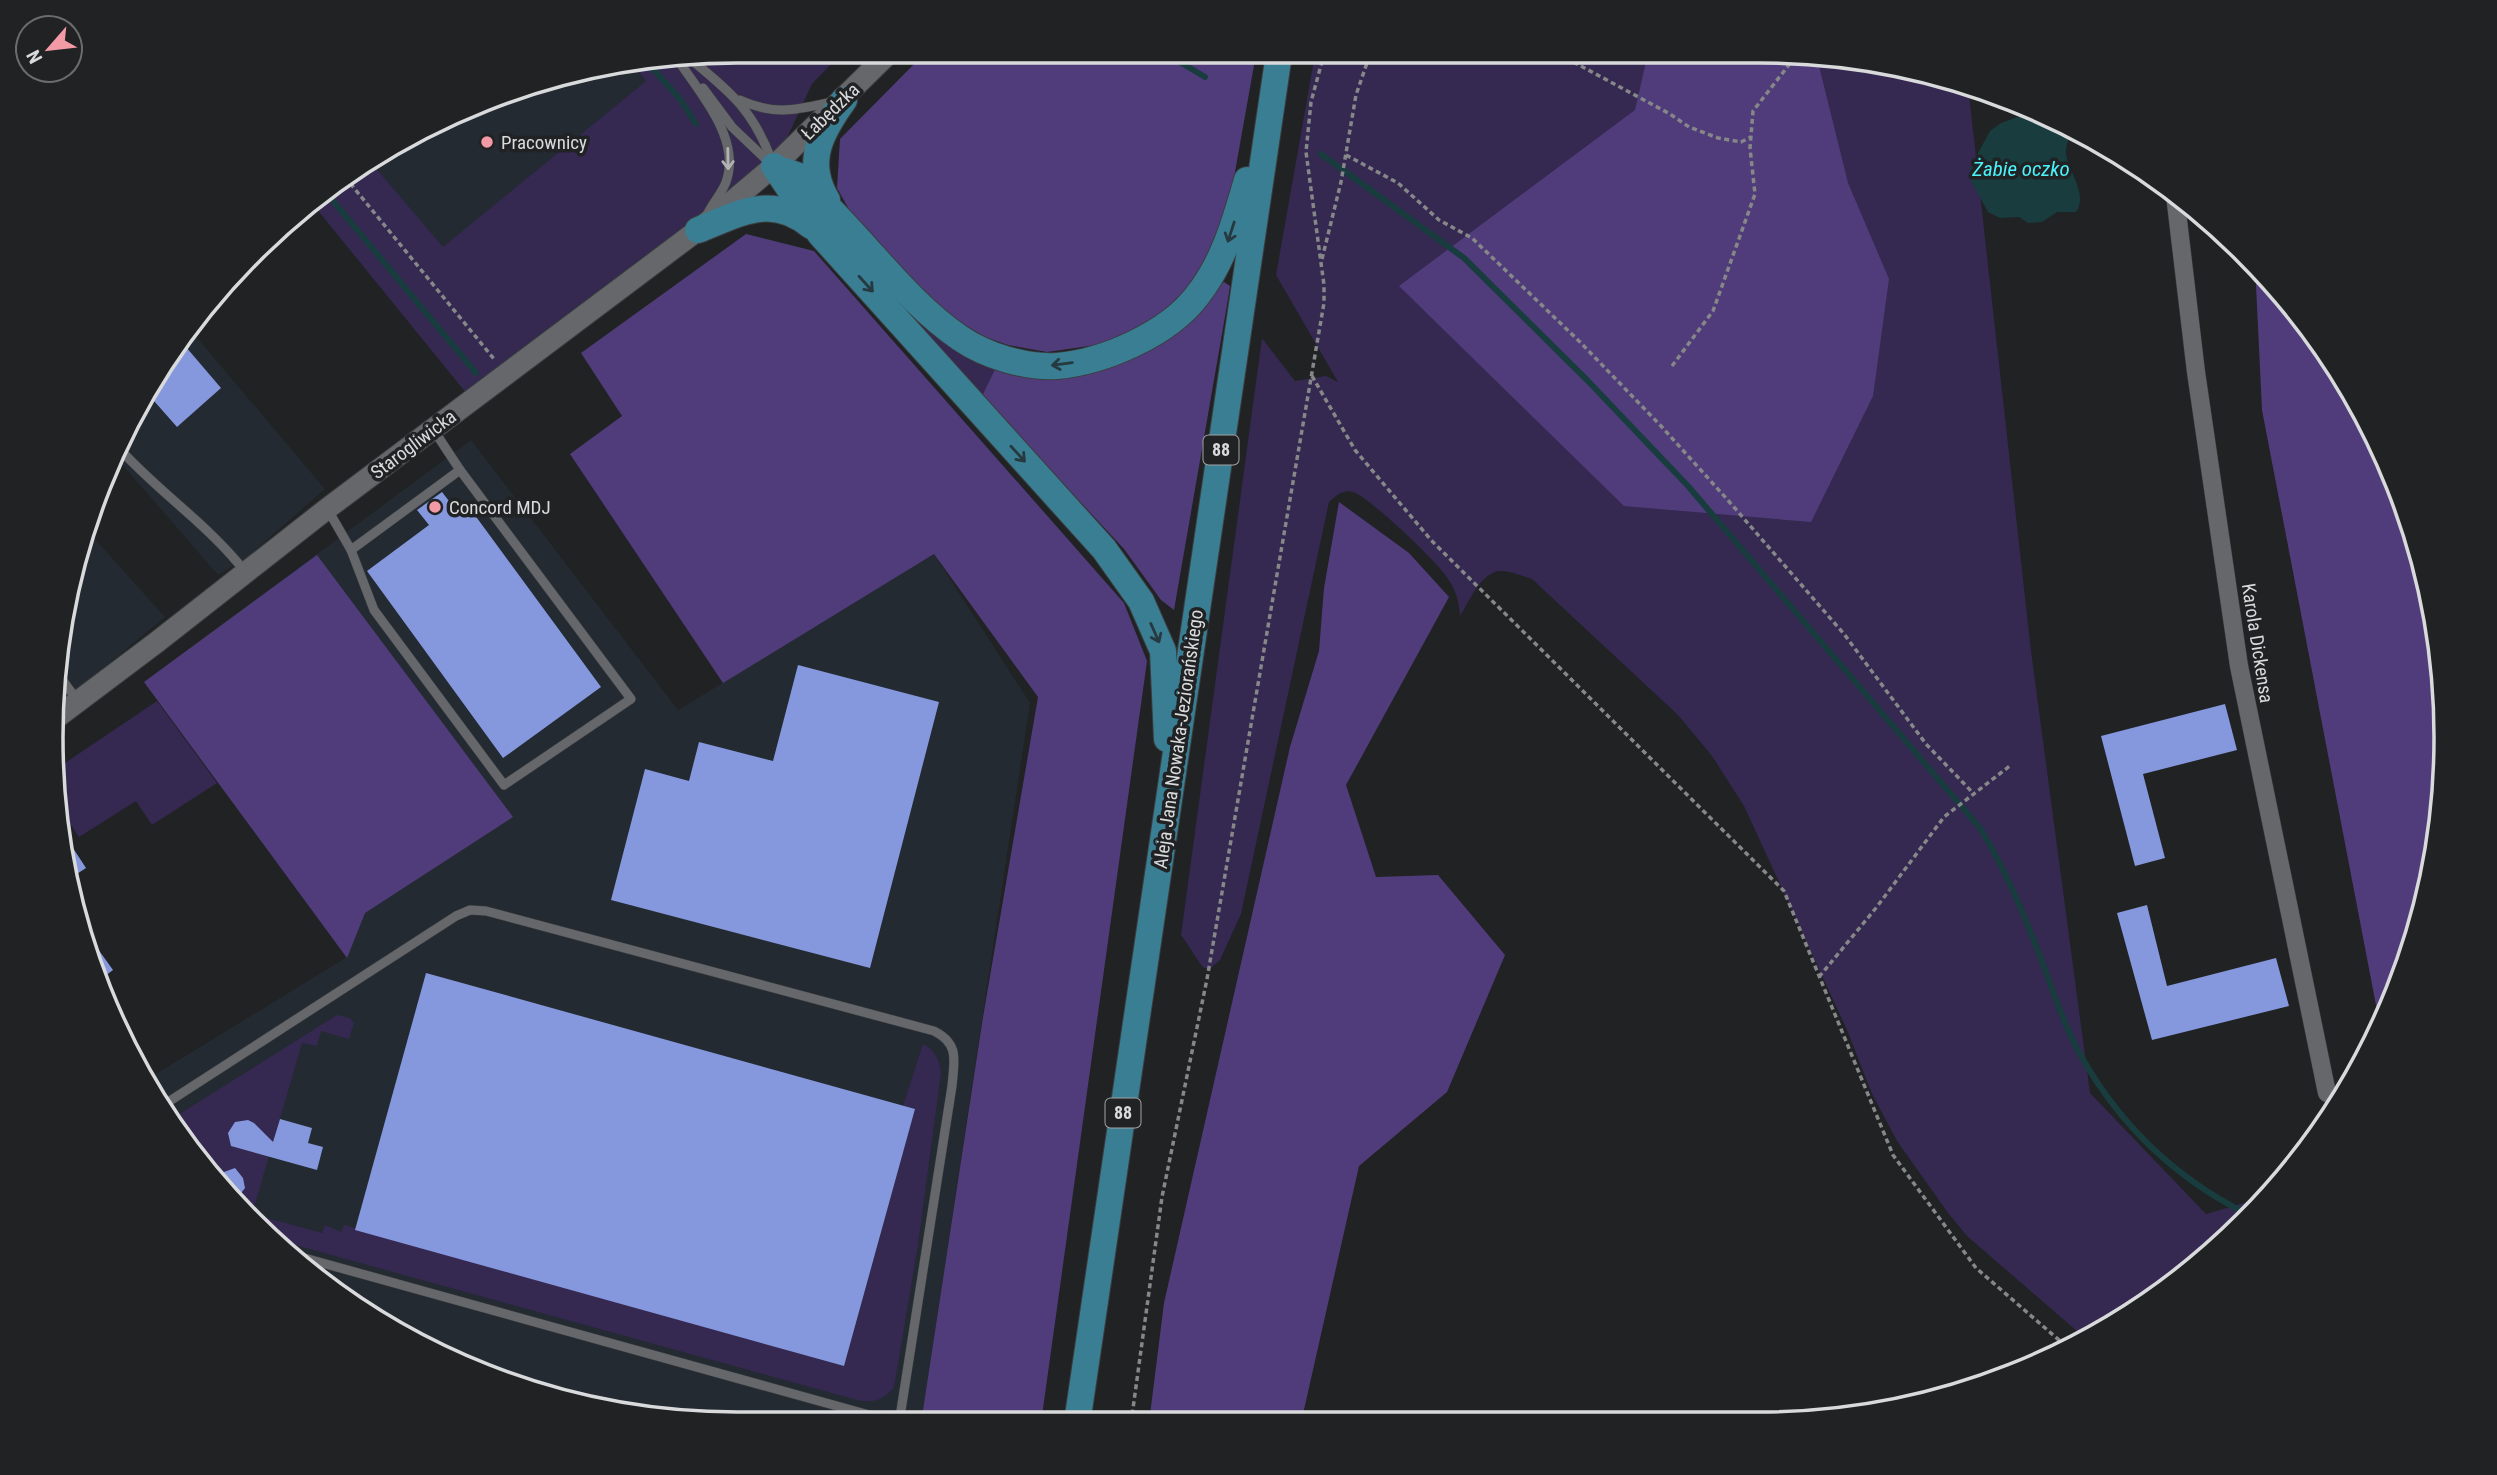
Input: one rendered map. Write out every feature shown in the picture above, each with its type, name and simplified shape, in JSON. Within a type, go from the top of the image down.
[{"type":"main road","name":"Aleja Jana Nowaka-Jeziorańskiego","points":[[1079,1412],[1278,63]]},
{"type":"main road","points":[[698,230],[753,209],[773,207],[829,225],[933,319],[963,340],[994,355],[1026,363],[1056,366],[1091,358],[1144,340],[1195,299],[1211,276],[1229,241],[1273,96]]},
{"type":"main road","points":[[829,225],[816,172],[817,149],[825,126],[844,100]]},
{"type":"main road","points":[[774,166],[829,225],[1104,549],[1141,601],[1163,650],[1169,803]]},
{"type":"street","name":"Łabędzka","points":[[774,166],[879,63]]},
{"type":"street","name":"Starogliwicka","points":[[64,712],[505,373],[585,317],[698,230],[774,166]]},
{"type":"street","name":"Karola Dickensa","points":[[2176,207],[2196,372],[2239,666],[2328,1093]]},
{"type":"lane","points":[[696,64],[737,98],[761,109],[778,112],[799,110],[844,100]]},
{"type":"lane","points":[[682,65],[725,132],[730,158],[727,180],[698,230]]},
{"type":"lane","points":[[683,65],[732,127],[774,166]]},
{"type":"lane","points":[[737,98],[762,135],[774,166]]},
{"type":"lane","points":[[328,508],[351,551],[374,610],[505,785],[631,699],[460,470],[433,428]]},
{"type":"lane","points":[[125,456],[216,537],[238,563]]},
{"type":"lane","points":[[351,551],[460,470]]},
{"type":"lane","points":[[65,683],[79,701]]},
{"type":"lane","points":[[170,1101],[470,909],[518,919],[934,1031],[946,1037],[953,1048],[952,1086],[900,1412]]},
{"type":"lane","points":[[311,1260],[858,1412]]},
{"type":"path","points":[[1133,1412],[1162,1197],[1205,992],[1324,303],[1306,152],[1311,102],[1322,63]]},
{"type":"path","points":[[1321,262],[1346,155],[1356,95],[1367,63]]},
{"type":"path","points":[[1575,63],[1689,127],[1718,138],[1741,142],[1751,137]]},
{"type":"path","points":[[1672,366],[1713,311],[1755,194],[1750,148],[1754,111],[1791,64]]},
{"type":"path","points":[[1346,155],[1398,183],[1439,220],[1472,238],[1580,342],[1726,498],[1844,634],[1926,744],[1973,794]]},
{"type":"path","points":[[352,185],[505,373]]},
{"type":"path","points":[[1311,375],[1355,450],[1431,540],[1784,891],[1893,1155],[1976,1268],[2060,1341]]},
{"type":"path","points":[[1819,977],[1876,908],[1944,817],[2011,765]]},
{"type":"shaded area","points":[[832,63],[812,84],[774,166],[471,399],[317,210],[376,168],[443,247],[646,81],[637,71],[693,64]]},
{"type":"shaded area","points":[[915,63],[1254,63],[1228,211],[1201,275],[1159,315],[1128,335],[1096,345],[1047,352],[1008,345],[985,337],[942,311],[859,227],[837,188],[840,139]]},
{"type":"shaded area","points":[[1313,63],[1804,64],[1891,76],[1969,97],[2031,651],[2090,1093],[2206,1214],[2248,1202],[2204,1245],[2170,1273],[2078,1332],[1967,1236],[1897,1141],[1872,1094],[1847,1030],[1744,806],[1712,756],[1678,715],[1532,579],[1507,571],[1492,573],[1476,589],[1460,616],[1458,599],[1440,568],[1386,516],[1361,496],[1349,491],[1337,495],[1329,502],[1241,914],[1220,960],[1211,968],[1204,968],[1181,935],[1262,338],[1295,381],[1326,376],[1338,382],[1276,275]]},
{"type":"shaded area","points":[[1646,63],[1819,66],[1848,183],[1889,279],[1873,396],[1811,522],[1624,506],[1399,286],[1635,110]]},
{"type":"shaded area","name":"Pracownicy","points":[[637,71],[646,81],[443,248],[376,168],[400,153],[479,114],[563,86]]},
{"type":"shaded area","points":[[805,202],[998,363],[982,396]]},
{"type":"shaded area","points":[[746,234],[814,251],[1124,603],[1147,661],[1043,1412],[923,1412],[983,1017],[1038,697],[934,554],[723,683],[570,454],[622,416],[581,353]]},
{"type":"shaded area","points":[[2256,281],[2295,327],[2320,363],[2344,400],[2364,439],[2383,479],[2398,521],[2421,606],[2433,693],[2433,782],[2421,869],[2411,912],[2377,1009],[2262,410]]},
{"type":"shaded area","points":[[1224,282],[1230,286],[1174,610],[1161,600],[1124,549],[982,396],[998,363],[1064,373]]},
{"type":"shaded area","points":[[196,336],[325,489],[245,559],[218,575],[121,464],[153,400]]},
{"type":"shaded area","points":[[471,440],[678,710],[934,554],[1030,703],[923,1412],[693,1411],[606,1399],[563,1389],[479,1361],[400,1322],[327,1273],[293,1245],[230,1182],[202,1148],[153,1076],[347,957],[144,682]]},
{"type":"shaded area","points":[[1339,502],[1409,553],[1449,597],[1346,785],[1376,877],[1438,875],[1505,955],[1447,1092],[1359,1166],[1303,1412],[1150,1412],[1164,1303],[1290,747],[1319,651],[1324,588]]},
{"type":"shaded area","points":[[94,538],[165,617],[64,701],[76,606]]},
{"type":"shaded area","points":[[317,555],[513,817],[365,913],[347,958],[144,682]]},
{"type":"shaded area","points":[[157,701],[217,783],[152,825],[136,801],[79,837],[68,821],[64,764]]},
{"type":"shaded area","points":[[337,1015],[350,1018],[354,1023],[349,1039],[321,1031],[317,1046],[302,1043],[254,1207],[202,1148],[179,1115]]},
{"type":"shaded area","points":[[923,1044],[936,1056],[941,1073],[917,1251],[894,1387],[877,1400],[857,1400],[292,1244],[265,1217],[322,1233],[325,1225],[341,1232],[344,1225],[844,1366],[915,1109],[903,1106]]},
{"type":"water","name":"Żabie oczko","points":[[2021,116],[2069,139],[2066,154],[2080,198],[2076,212],[2057,212],[2042,222],[2028,223],[2019,217],[2000,218],[1988,212],[1971,181],[1970,168],[1990,131],[2001,123]]},
{"type":"building","points":[[187,348],[221,388],[177,427],[153,400]]},
{"type":"building","points":[[442,492],[456,510],[466,503],[601,687],[503,758],[367,571],[429,525],[417,510]]},
{"type":"building","points":[[798,665],[939,702],[870,968],[611,900],[645,769],[689,781],[699,742],[773,761]]},
{"type":"building","points":[[2225,704],[2237,750],[2143,774],[2165,858],[2135,866],[2101,736]]},
{"type":"building","points":[[72,847],[86,868],[77,874]]},
{"type":"building","points":[[2147,905],[2167,986],[2276,958],[2289,1006],[2152,1040],[2117,913]]},
{"type":"building","points":[[97,948],[113,970],[106,975]]},
{"type":"building","points":[[426,973],[915,1109],[844,1366],[355,1230]]},
{"type":"building","points":[[280,1119],[312,1128],[308,1143],[323,1147],[317,1170],[231,1146],[228,1133],[235,1122],[248,1120],[254,1123],[273,1142]]},
{"type":"building","points":[[235,1168],[243,1178],[245,1188],[241,1193],[223,1174]]},
{"type":"waterway","points":[[1181,63],[1205,77]]},
{"type":"waterway","points":[[653,69],[680,99],[696,124]]},
{"type":"waterway","points":[[1321,154],[1464,258],[1587,380],[1688,486],[1980,828],[2015,896],[2075,1045],[2114,1105],[2152,1148],[2174,1167],[2240,1210]]},
{"type":"waterway","points":[[331,199],[476,373]]},
{"type":"place","name":"Pracownicy","points":[[487,142]]},
{"type":"place","name":"Concord MDJ","points":[[435,507]]}]
